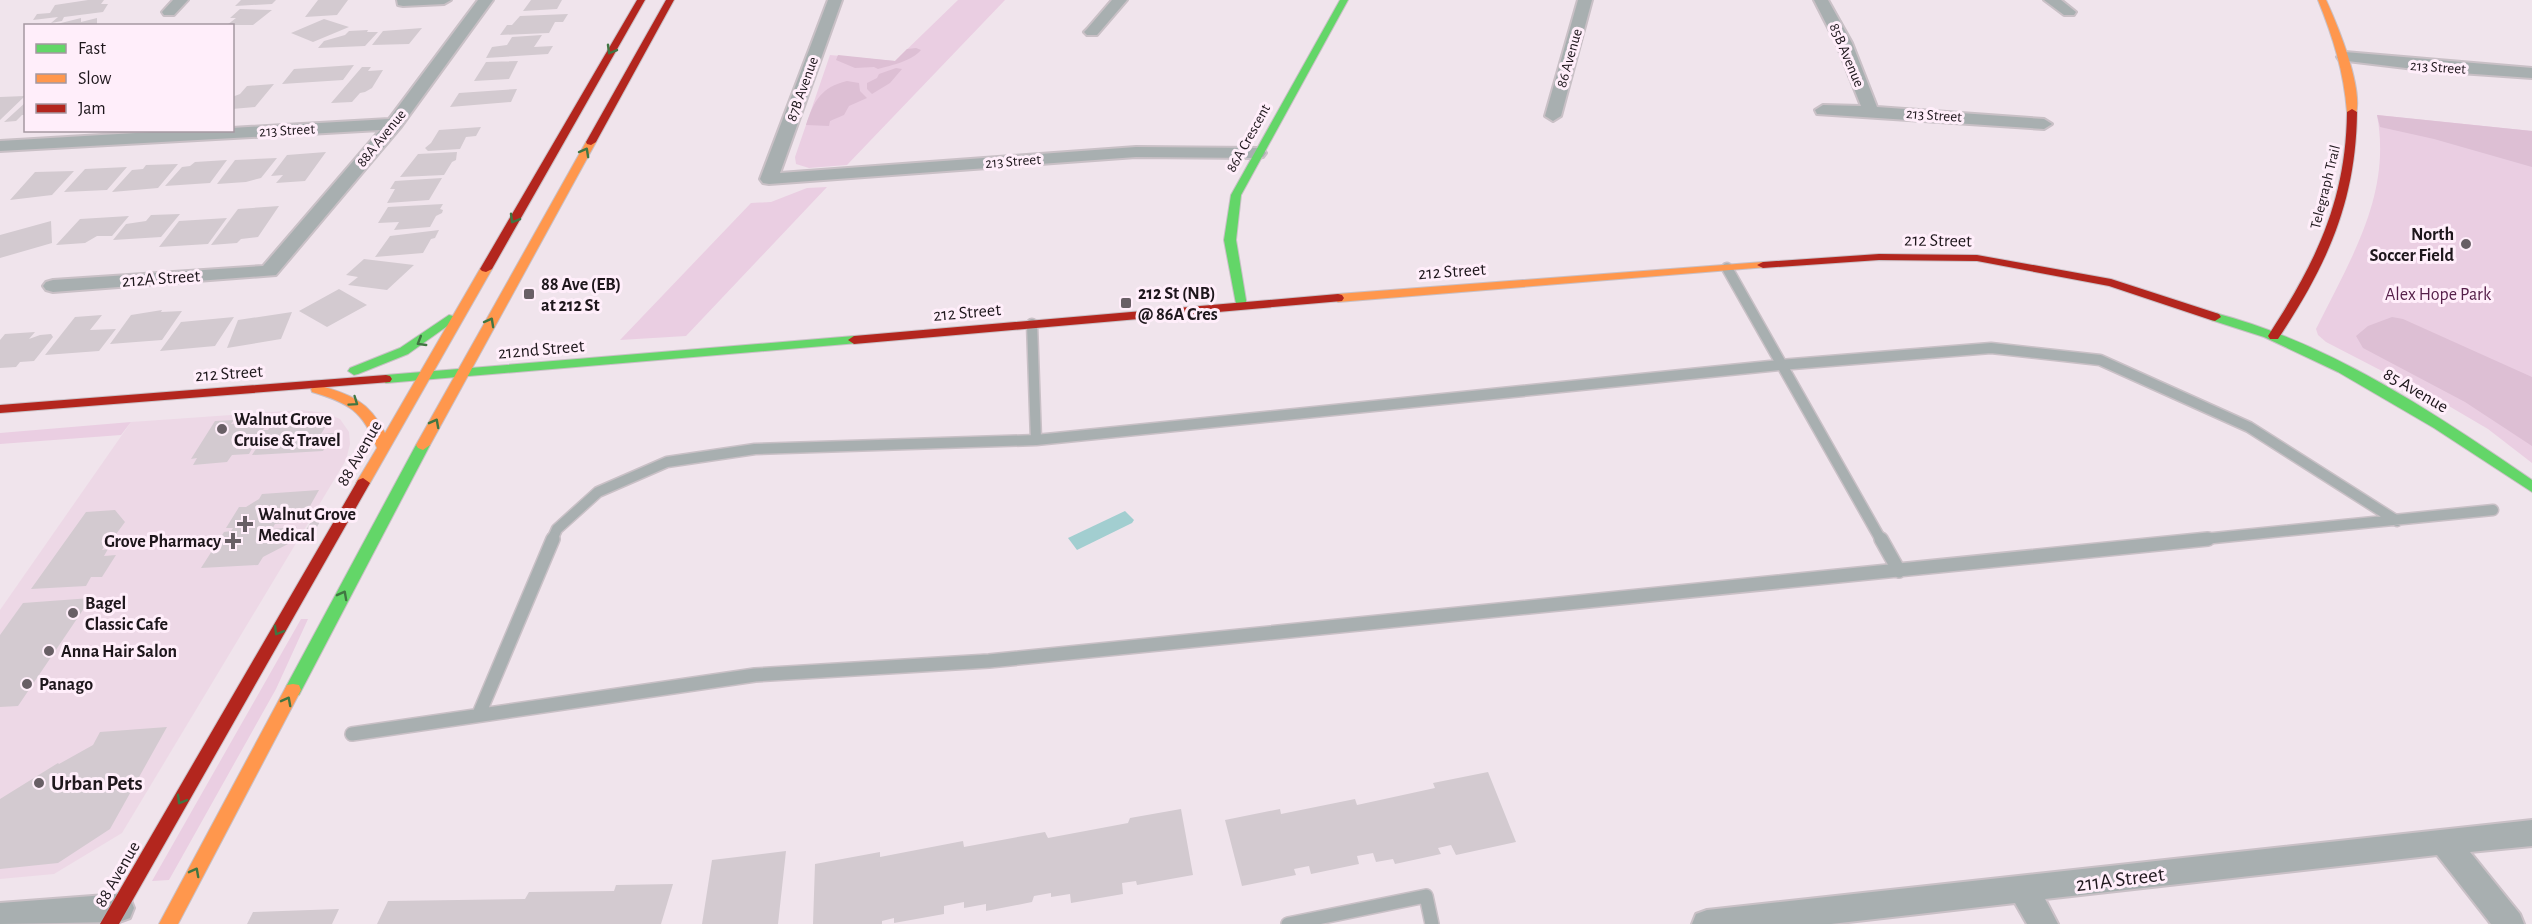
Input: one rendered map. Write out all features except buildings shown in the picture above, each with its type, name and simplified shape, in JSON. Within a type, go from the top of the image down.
[{"type":"street","points":[[169,12],[181,0]]},
{"type":"street","points":[[403,2],[444,0]]},
{"type":"street","name":"88A Avenue","points":[[269,272],[394,124],[486,0]]},
{"type":"street","name":"88 Avenue","points":[[114,916],[641,0]]},
{"type":"street","points":[[168,924],[462,373],[670,0]]},
{"type":"street","name":"87B Avenue","points":[[769,179],[835,0]]},
{"type":"street","points":[[1092,32],[1120,0]]},
{"type":"street","name":"86A Crescent","points":[[1241,306],[1230,240],[1236,195],[1257,153],[1344,0]]},
{"type":"street","name":"86 Avenue","points":[[1553,116],[1585,0]]},
{"type":"street","name":"85B Avenue","points":[[1821,0],[1844,43],[1871,111]]},
{"type":"street","points":[[2051,0],[2069,12]]},
{"type":"street","name":"Telegraph Trail","points":[[2274,336],[2307,288],[2329,241],[2340,207],[2353,146],[2354,127],[2345,57],[2322,0]]},
{"type":"street","name":"213 Street","points":[[2345,57],[2422,66],[2532,73]]},
{"type":"street","name":"213 Street","points":[[1823,110],[1871,111],[2044,124]]},
{"type":"street","name":"213 Street","points":[[0,146],[394,124]]},
{"type":"street","name":"213 Street","points":[[769,179],[1136,152],[1257,153]]},
{"type":"street","name":"212 Street","points":[[624,360],[1241,306],[1879,257],[1977,258],[2111,283],[2274,336]]},
{"type":"street","name":"212A Street","points":[[53,286],[269,272]]},
{"type":"street","points":[[301,385],[370,366],[407,350],[433,334],[466,304]]},
{"type":"street","name":"85 Avenue","points":[[2274,336],[2378,388],[2469,442],[2532,487]]},
{"type":"street","name":"212nd Street","points":[[462,373],[624,360]]},
{"type":"street","name":"212 Street","points":[[0,409],[462,373]]},
{"type":"street","points":[[301,385],[346,396],[367,411],[378,426],[383,447]]},
{"type":"street","name":"211A Street","points":[[1707,924],[2532,833]]},
{"type":"street","points":[[2444,841],[2509,924]]},
{"type":"street","points":[[2024,890],[2043,924]]},
{"type":"street","points":[[0,917],[114,916]]},
{"type":"lane","points":[[1727,268],[1899,571]]},
{"type":"lane","points":[[1032,324],[1036,440]]},
{"type":"lane","points":[[479,714],[557,529],[598,492],[667,462],[755,449],[1036,440],[1780,365],[1991,348],[2100,360],[2249,427],[2397,521]]},
{"type":"lane","points":[[351,734],[755,675],[989,661],[2493,510]]},
{"type":"lane","points":[[1288,924],[1426,896],[1432,924]]},
{"type":"shaded area","points":[[907,49],[921,50],[912,57],[878,69],[874,67],[855,68],[836,60],[838,55],[895,61]]},
{"type":"shaded area","points":[[896,68],[902,69],[890,83],[872,94],[867,89],[867,83],[877,78],[879,74]]},
{"type":"shaded area","points":[[847,81],[859,83],[860,91],[867,98],[849,106],[844,115],[830,121],[829,126],[806,125],[820,96],[831,87]]},
{"type":"shaded area","points":[[2377,115],[2532,131],[2532,167],[2434,139],[2380,127]]},
{"type":"shaded area","points":[[2392,317],[2403,319],[2532,377],[2532,446],[2465,402],[2363,348],[2356,336],[2368,326]]},
{"type":"shaded area","points":[[301,410],[326,413],[340,419],[349,432],[350,444],[346,460],[122,833],[54,874],[0,879],[0,610],[131,422]]},
{"type":"green space","points":[[958,0],[1005,0],[847,165],[809,168],[796,164],[795,157],[830,55],[895,61]]},
{"type":"green space","name":"Alex Hope Park","points":[[2377,115],[2532,131],[2532,463],[2488,429],[2442,402],[2326,342],[2318,335],[2316,329],[2354,252],[2373,200],[2379,172],[2380,144]]},
{"type":"green space","points":[[827,187],[686,336],[620,340],[751,203],[771,202],[807,188]]},
{"type":"green space","points":[[131,422],[121,435],[0,444],[0,433]]},
{"type":"green space","points":[[301,619],[308,619],[276,689],[169,880],[152,881]]},
{"type":"water","points":[[1125,511],[1134,520],[1132,523],[1077,550],[1068,538]]},
{"type":"traffic: fast","points":[[1241,306],[1230,240],[1236,195],[1344,0]]},
{"type":"traffic: fast","points":[[2215,317],[2269,334],[2343,369],[2407,405],[2532,487]]},
{"type":"traffic: fast","points":[[354,371],[404,351],[449,319]]},
{"type":"traffic: fast","points":[[386,379],[854,340]]},
{"type":"traffic: fast","points":[[293,690],[423,445]]},
{"type":"traffic: slow","points":[[2322,0],[2343,55],[2352,112]]},
{"type":"traffic: slow","points":[[423,445],[591,142]]},
{"type":"traffic: slow","points":[[1338,298],[1763,265]]},
{"type":"traffic: slow","points":[[363,483],[486,269]]},
{"type":"traffic: slow","points":[[317,389],[351,401],[360,407],[373,423],[383,447]]},
{"type":"traffic: slow","points":[[168,924],[293,690]]},
{"type":"traffic: jam","points":[[486,269],[641,0]]},
{"type":"traffic: jam","points":[[591,142],[670,0]]},
{"type":"traffic: jam","points":[[2274,336],[2320,258],[2341,202],[2352,143],[2352,112]]},
{"type":"traffic: jam","points":[[1763,265],[1879,257],[1977,258],[2111,283],[2215,317]]},
{"type":"traffic: jam","points":[[854,340],[1338,298]]},
{"type":"traffic: jam","points":[[0,409],[386,379]]},
{"type":"traffic: jam","points":[[109,924],[363,483]]},
{"type":"place","name":"North Soccer Field","points":[[2466,244]]},
{"type":"place","name":"88 Ave (EB) at 212 St","points":[[529,294]]},
{"type":"place","name":"212 St (NB) @ 86A Cres","points":[[1126,303]]},
{"type":"place","name":"Walnut Grove Cruise & Travel","points":[[222,429]]},
{"type":"place","name":"Walnut Grove Medical","points":[[245,524]]},
{"type":"place","name":"Grove Pharmacy","points":[[233,541]]},
{"type":"place","name":"Bagel Classic Cafe","points":[[73,613]]},
{"type":"place","name":"Anna Hair Salon","points":[[49,651]]},
{"type":"place","name":"Panago","points":[[27,684]]},
{"type":"place","name":"Urban Pets","points":[[39,783]]}]
